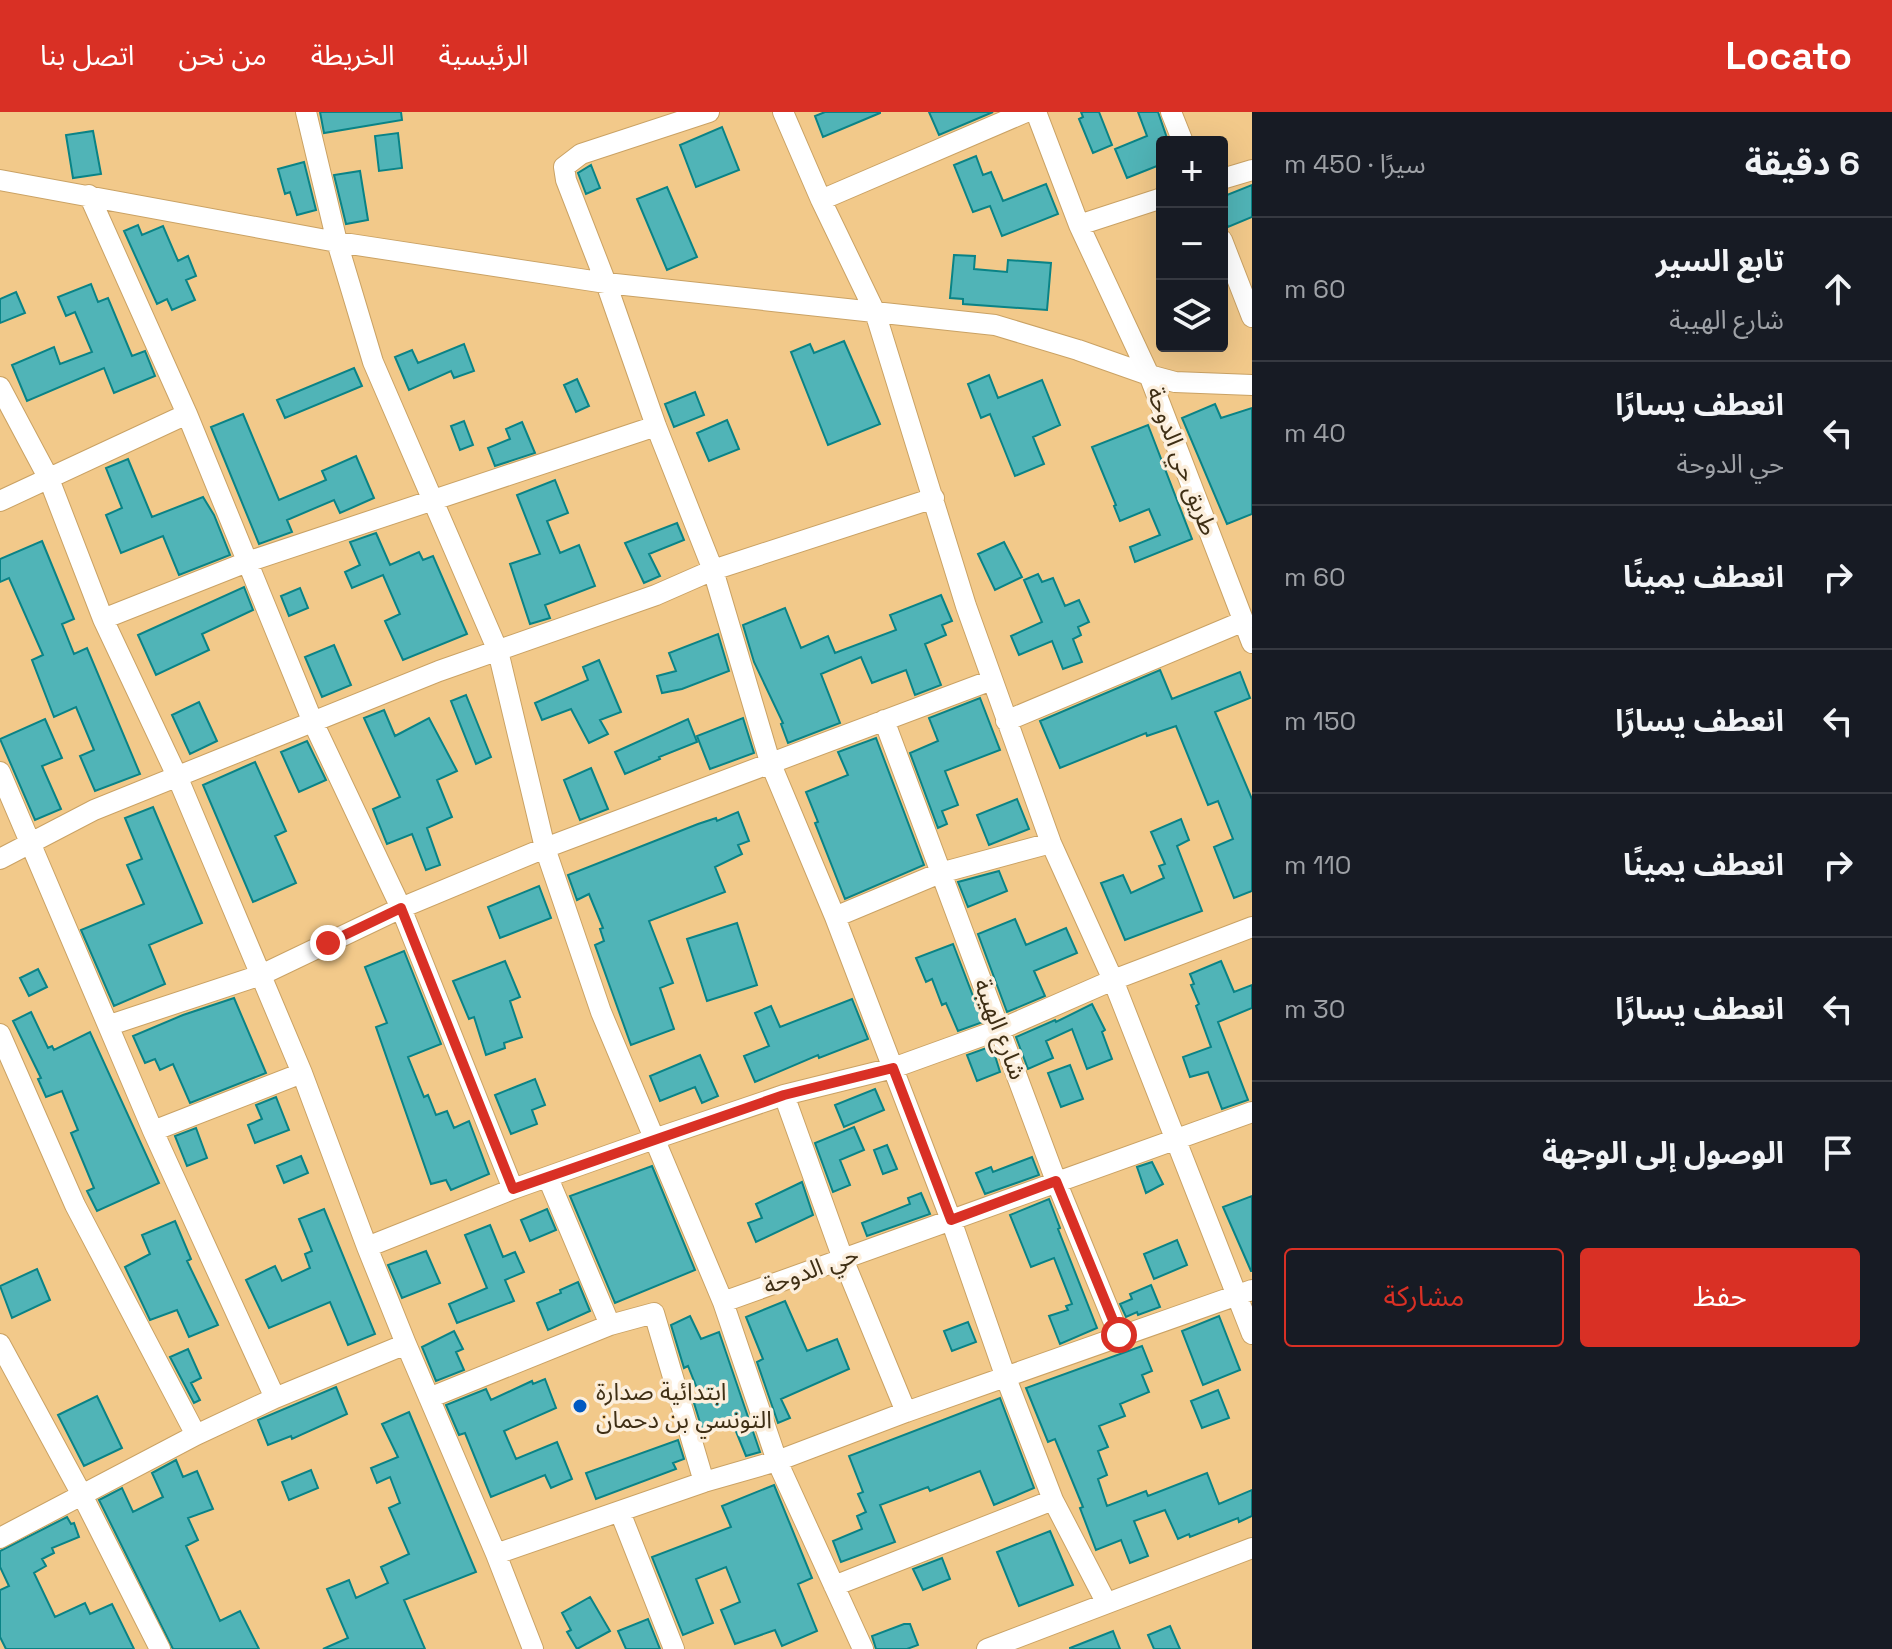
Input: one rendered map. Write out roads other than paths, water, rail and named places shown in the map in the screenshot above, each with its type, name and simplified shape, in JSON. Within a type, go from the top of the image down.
[{"type":"street","points":[[306,112],[337,242],[373,362],[498,651],[545,848],[601,1012],[723,1302],[777,1461],[863,1649]]},
{"type":"street","points":[[709,112],[581,154],[564,167],[566,180],[656,426],[713,570],[770,762],[835,917],[893,1068],[1053,1500],[1106,1602]]},
{"type":"street","points":[[783,112],[875,312],[966,606],[1051,843],[1113,980],[1174,1141],[1245,1292],[1252,1334]]},
{"type":"street","points":[[821,200],[1026,112]]},
{"type":"street","points":[[1036,112],[1079,225],[1149,375]]},
{"type":"street","points":[[1171,112],[1181,136]]},
{"type":"street","points":[[1228,177],[1252,170]]},
{"type":"street","points":[[0,180],[337,242],[606,283],[995,325],[1149,375]]},
{"type":"street","points":[[89,195],[187,414],[312,720],[401,908],[513,1189]]},
{"type":"street","points":[[1079,225],[1156,200]]},
{"type":"street","points":[[1228,255],[1252,317]]},
{"type":"street","name":"طريق حي الدوحة","points":[[1149,375],[1175,382],[1252,385]]},
{"type":"street","name":"طريق حي الدوحة","points":[[1149,375],[1252,643]]},
{"type":"street","points":[[0,387],[49,479],[103,619],[177,776],[302,1073],[367,1247],[533,1649]]},
{"type":"street","points":[[0,501],[187,414]]},
{"type":"street","points":[[103,619],[247,562],[656,426]]},
{"type":"street","points":[[0,859],[94,810],[312,720],[439,671],[656,595],[713,570],[934,498]]},
{"type":"street","points":[[1006,721],[1244,621]]},
{"type":"street","points":[[110,1025],[261,975],[401,908],[545,848],[992,680]]},
{"type":"street","name":"شارع الهيبة","points":[[884,720],[1056,1181],[1119,1335]]},
{"type":"street","points":[[0,772],[153,1131],[275,1398]]},
{"type":"street","points":[[835,917],[940,873],[1051,843]]},
{"type":"street","points":[[367,1247],[513,1189],[654,1139],[784,1095],[893,1068],[1001,1029],[1113,980],[1252,927]]},
{"type":"street","points":[[0,1034],[75,1205],[196,1435]]},
{"type":"street","points":[[153,1131],[302,1073]]},
{"type":"street","points":[[784,1095],[843,1259],[906,1412]]},
{"type":"street","name":"حي الدوحة","points":[[723,1302],[1252,1112]]},
{"type":"street","points":[[548,1178],[610,1325]]},
{"type":"street","points":[[496,1554],[704,1482],[777,1461],[1245,1292]]},
{"type":"street","points":[[429,1398],[610,1325],[648,1313],[656,1315],[704,1482]]},
{"type":"street","points":[[0,1344],[82,1495],[160,1649]]},
{"type":"street","points":[[0,1538],[196,1435],[275,1398],[406,1344]]},
{"type":"street","points":[[834,1586],[1053,1500]]},
{"type":"street","points":[[620,1512],[674,1649]]},
{"type":"street","points":[[987,1649],[1252,1548]]},
{"type":"place","name":"ابتدائية صدارة التونسي بن دحمان","points":[[580,1406]]}]
